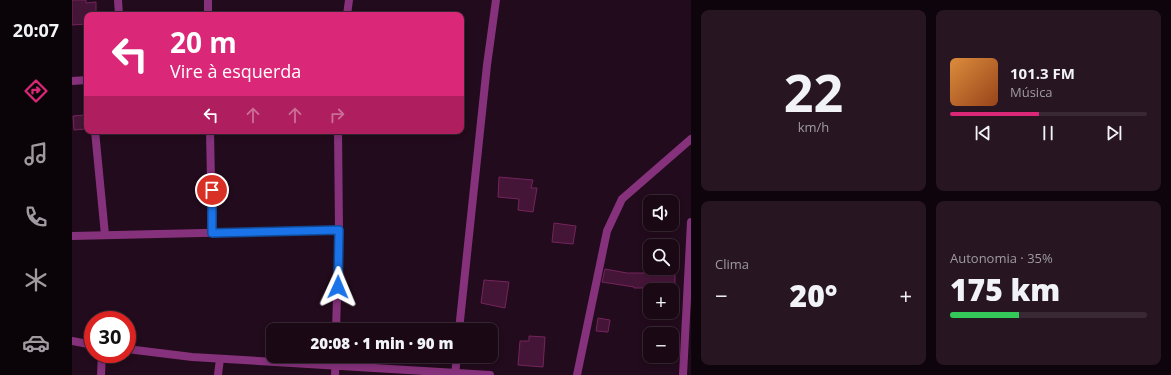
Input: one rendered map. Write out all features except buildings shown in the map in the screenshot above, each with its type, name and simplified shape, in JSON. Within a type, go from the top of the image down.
[{"type":"street","points":[[118,0],[119,12]]},
{"type":"street","points":[[208,0],[208,12]]},
{"type":"street","points":[[347,12],[348,0]]},
{"type":"street","points":[[460,323],[486,64],[496,0]]},
{"type":"street","points":[[72,81],[84,80]]},
{"type":"street","points":[[95,134],[105,235]]},
{"type":"street","points":[[210,134],[212,233]]},
{"type":"street","points":[[336,323],[339,230],[338,134]]},
{"type":"street","points":[[577,375],[607,232],[622,199],[691,139]]},
{"type":"street","points":[[683,375],[691,222]]},
{"type":"street","points":[[72,236],[339,230]]},
{"type":"street","points":[[72,341],[84,343]]},
{"type":"street","points":[[136,350],[335,371],[490,375]]},
{"type":"street","points":[[218,375],[220,359]]},
{"type":"street","points":[[101,375],[102,363]]},
{"type":"street","points":[[455,374],[456,363]]},
{"type":"route","points":[[212,190],[212,233],[339,230],[338,287]]}]
